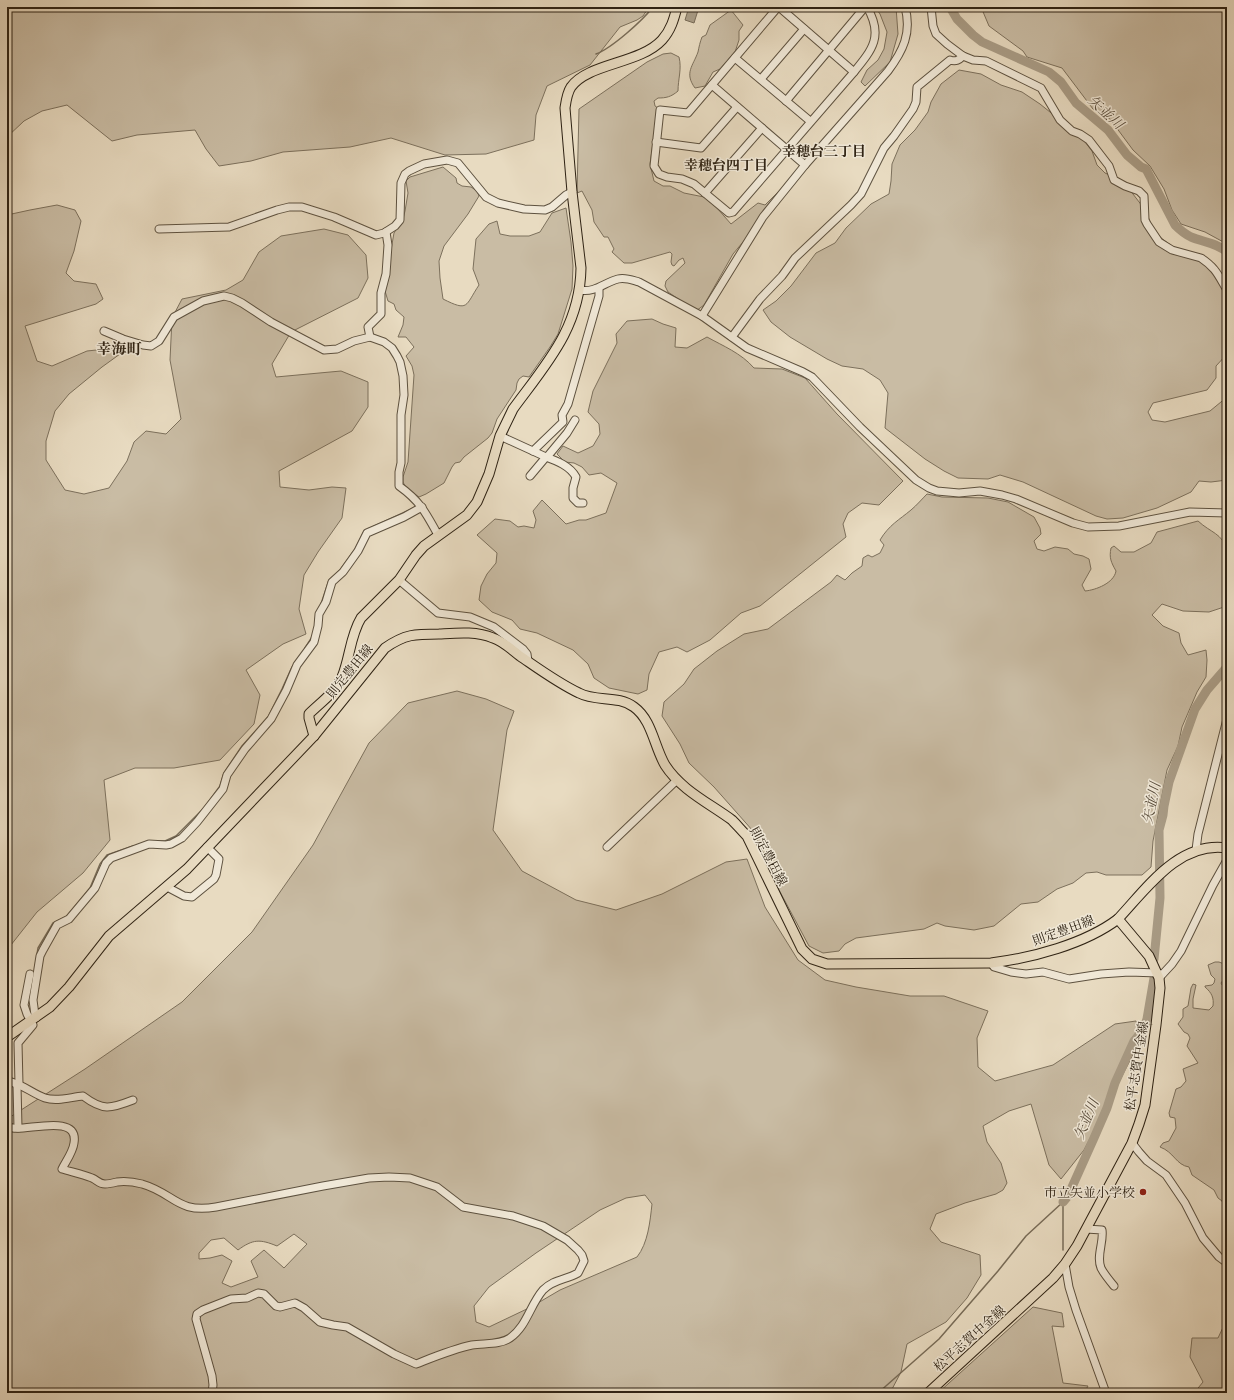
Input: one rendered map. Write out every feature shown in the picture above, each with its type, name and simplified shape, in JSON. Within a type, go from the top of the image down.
[{"type":"main road","points":[[314,736],[309,714],[330,693],[342,678],[356,626],[370,607],[399,580],[424,546],[467,515],[477,502],[489,474],[500,436],[513,410],[564,337],[574,313],[581,278],[581,264],[572,192],[565,108],[571,87],[584,76],[644,53],[656,46],[670,30],[677,7]]},
{"type":"main road","name":"則定豊田線","points":[[7,1037],[34,1019],[60,998],[109,936],[187,869],[314,736],[385,648],[397,640],[407,636],[454,633],[481,634],[494,638],[580,694],[594,698],[626,702],[634,707],[642,714],[665,764],[677,780],[734,822],[747,836],[802,949],[812,959],[827,964],[991,963],[1009,961],[1041,953],[1089,936],[1105,928],[1118,919],[1170,865],[1181,857],[1196,850],[1207,848],[1227,848]]},
{"type":"main road","name":"松平志賀中金線","points":[[928,1393],[1053,1278],[1065,1264],[1077,1246],[1132,1143],[1146,1099],[1160,988],[1158,976],[1149,956],[1118,919]]},
{"type":"street","points":[[786,101],[829,50],[866,7],[872,15],[875,40],[871,49],[854,72],[731,213],[729,213],[694,184],[682,179],[667,177],[659,174],[654,166],[660,110],[688,113],[779,7],[829,50],[854,72]]},
{"type":"street","points":[[702,316],[763,217],[805,165],[888,71],[899,56],[904,44],[907,28],[904,7]]},
{"type":"street","points":[[931,7],[933,26],[936,34],[963,56],[973,60],[986,61],[1041,88],[1060,120],[1072,131],[1090,140],[1109,166],[1114,180],[1139,191],[1144,196],[1145,220],[1159,242],[1172,250],[1201,258],[1218,272],[1227,290]]},
{"type":"street","points":[[761,79],[804,29]]},
{"type":"street","points":[[732,337],[760,299],[782,276],[795,258],[861,194],[884,148],[913,109],[916,102],[917,88],[950,60],[960,60],[963,56]]},
{"type":"street","points":[[735,58],[810,121]]},
{"type":"street","points":[[712,85],[805,165]]},
{"type":"street","points":[[656,142],[701,148],[737,107]]},
{"type":"street","points":[[705,193],[762,128]]},
{"type":"street","points":[[159,229],[229,227],[277,210],[289,207],[302,207],[334,217],[376,235],[386,232],[395,226],[400,220],[401,183],[405,174],[424,164],[448,160],[458,163],[486,197],[498,203],[524,209],[545,210],[552,207],[572,192]]},
{"type":"street","points":[[370,337],[368,327],[381,314],[381,293],[386,274],[388,245],[386,232]]},
{"type":"street","points":[[579,290],[593,290],[618,279],[631,279],[660,292],[702,316],[747,348],[812,377],[860,427],[916,480],[937,491],[959,493],[980,491],[1002,495],[1016,499],[1073,523],[1088,527],[1119,526],[1190,512],[1227,513]]},
{"type":"street","points":[[533,451],[563,422],[562,415],[568,404],[584,350],[599,296],[599,288]]},
{"type":"street","points":[[104,331],[123,339],[152,346],[159,341],[174,317],[203,301],[224,296],[242,303],[271,322],[324,350],[337,349],[354,341],[370,337],[384,342],[392,348],[400,362],[404,376],[404,395],[401,415],[401,463],[399,472],[399,486],[412,495],[422,507],[438,535]]},
{"type":"street","points":[[530,476],[567,433],[575,420]]},
{"type":"street","points":[[500,436],[565,465],[574,473],[576,477],[573,488],[573,498],[578,502],[583,503]]},
{"type":"street","points":[[18,1128],[18,1043],[32,1025],[34,1019],[33,1000],[40,956],[57,925],[69,919],[86,900],[95,888],[106,863],[111,858],[150,844],[166,845],[175,842],[182,838],[197,822],[223,789],[227,775],[244,749],[271,719],[286,691],[297,665],[314,642],[319,614],[326,602],[332,582],[343,572],[361,546],[367,533],[404,517],[422,507]]},
{"type":"street","points":[[399,580],[438,613],[470,617],[494,627],[523,649],[527,654],[528,661]]},
{"type":"street","points":[[1196,850],[1198,834],[1227,719]]},
{"type":"street","points":[[607,847],[677,780]]},
{"type":"street","points":[[167,887],[184,896],[192,897],[214,879],[219,859],[207,847]]},
{"type":"street","points":[[991,963],[994,967],[1011,972],[1026,974],[1043,972],[1069,979],[1100,974],[1128,972],[1158,976],[1172,964],[1181,951],[1213,885],[1227,860]]},
{"type":"street","points":[[30,974],[24,1005],[27,1014],[34,1019]]},
{"type":"street","points":[[7,1081],[19,1084],[46,1098],[62,1099],[83,1096],[93,1104],[103,1107],[117,1107],[133,1100]]},
{"type":"street","points":[[7,1126],[18,1128],[55,1125],[66,1128],[74,1135],[74,1144],[62,1169],[92,1178],[104,1184],[128,1182],[142,1184],[178,1203],[191,1208],[203,1210],[369,1178],[410,1178],[437,1187],[463,1207],[514,1216],[542,1226],[567,1240],[582,1255],[584,1261],[578,1273],[555,1281],[546,1288],[537,1298],[523,1325],[509,1339],[493,1343],[471,1345],[416,1364],[394,1354],[348,1327],[320,1322],[304,1308],[295,1304],[280,1307],[276,1306],[264,1294],[258,1293],[247,1298],[231,1299],[219,1303],[197,1314],[196,1319],[212,1376],[212,1393]]},
{"type":"street","points":[[1132,1143],[1147,1161],[1166,1176],[1185,1203],[1203,1238],[1227,1263]]},
{"type":"street","points":[[1086,1229],[1102,1230],[1103,1238],[1099,1258],[1100,1267],[1114,1286]]},
{"type":"street","points":[[1065,1264],[1069,1287],[1076,1310],[1106,1393]]},
{"type":"shaded area","points":[[7,7],[649,7],[643,16],[620,27],[590,65],[547,86],[536,115],[534,140],[486,154],[445,155],[391,138],[350,147],[283,152],[251,161],[219,166],[206,149],[195,130],[137,135],[112,141],[67,105],[42,111],[24,121],[7,137]]},
{"type":"shaded area","points":[[689,7],[699,7],[694,23],[685,20]]},
{"type":"shaded area","points":[[875,7],[896,7],[898,34],[890,62],[865,86],[861,82],[867,70],[878,60],[884,49],[887,32],[880,14]]},
{"type":"shaded area","points":[[981,7],[1227,7],[1227,244],[1205,232],[1181,224],[1172,210],[1164,189],[1150,166],[1133,150],[1110,119],[1093,109],[1062,68],[1027,57],[1023,51],[989,26]]},
{"type":"shaded area","points":[[731,10],[743,25],[739,31],[739,40],[735,52],[720,69],[713,72],[705,86],[695,88],[690,78],[690,70],[698,52],[702,37],[706,35],[710,25]]},
{"type":"shaded area","points":[[671,53],[679,57],[680,61],[678,91],[671,96],[658,98],[654,101],[655,106],[658,108],[650,164],[654,181],[663,186],[670,186],[684,193],[704,197],[717,208],[731,224],[758,203],[765,205],[793,177],[797,177],[733,254],[704,305],[696,311],[668,292],[665,286],[666,281],[685,263],[683,258],[674,266],[671,262],[672,254],[670,252],[632,263],[624,263],[612,252],[614,249],[608,237],[604,237],[594,222],[592,210],[582,191],[577,193],[579,109],[647,62],[663,54]]},
{"type":"shaded area","points":[[959,70],[981,74],[1001,85],[1022,92],[1040,104],[1081,137],[1092,151],[1097,165],[1105,173],[1123,181],[1146,211],[1152,227],[1160,237],[1181,253],[1213,263],[1227,301],[1227,354],[1216,366],[1216,378],[1207,390],[1153,403],[1148,412],[1152,420],[1165,422],[1210,411],[1227,397],[1227,480],[1211,482],[1199,481],[1191,492],[1157,508],[1123,518],[1107,519],[1096,516],[1023,482],[1000,475],[988,479],[958,478],[925,459],[885,428],[888,393],[880,380],[863,369],[842,366],[827,359],[790,337],[771,322],[763,310],[776,301],[791,286],[816,253],[835,243],[846,228],[871,204],[889,194],[892,164],[900,145],[915,130],[928,112],[931,102],[941,84]]},
{"type":"shaded area","points":[[443,167],[456,178],[457,183],[462,186],[471,187],[477,191],[479,196],[468,214],[444,246],[439,261],[443,299],[458,305],[466,305],[479,285],[473,269],[476,239],[489,224],[497,221],[500,234],[510,236],[529,236],[540,232],[552,213],[566,208],[573,266],[572,289],[558,334],[529,377],[523,376],[519,379],[516,390],[497,419],[492,433],[460,462],[455,463],[444,483],[419,497],[406,488],[403,482],[403,477],[408,462],[414,375],[412,366],[406,356],[414,347],[406,337],[398,337],[403,325],[404,317],[396,310],[394,304],[388,301],[385,291],[394,233],[403,219],[405,211],[408,193],[406,181],[410,177]]},
{"type":"shaded area","points":[[57,205],[75,210],[81,221],[74,251],[66,273],[74,281],[96,284],[103,299],[96,304],[25,326],[37,361],[52,366],[87,351],[115,348],[120,354],[69,394],[55,411],[46,441],[46,460],[65,490],[84,494],[109,488],[127,461],[134,442],[146,431],[166,434],[181,419],[170,360],[172,318],[182,299],[226,290],[243,280],[259,252],[281,236],[324,229],[348,235],[366,255],[368,278],[358,298],[291,332],[272,364],[276,377],[341,371],[368,382],[368,407],[352,431],[279,471],[280,487],[309,490],[332,487],[346,488],[342,518],[304,575],[299,609],[306,634],[283,644],[246,670],[260,695],[254,724],[220,760],[174,768],[135,768],[104,780],[110,840],[83,873],[37,912],[7,950],[7,646],[10,637],[7,633],[7,215]]},
{"type":"shaded area","points":[[652,319],[676,328],[675,347],[687,348],[707,337],[738,354],[754,368],[782,369],[805,378],[837,414],[903,481],[879,505],[862,503],[848,513],[843,524],[846,537],[760,606],[741,613],[710,640],[687,652],[677,647],[659,652],[649,674],[647,690],[638,694],[609,688],[594,678],[588,664],[573,650],[537,633],[520,629],[512,620],[492,612],[479,600],[481,586],[487,574],[496,563],[497,553],[477,535],[495,519],[510,521],[518,527],[524,526],[534,528],[536,520],[533,511],[542,500],[566,524],[579,520],[586,520],[606,513],[617,483],[601,473],[589,475],[582,467],[574,463],[565,462],[557,454],[563,446],[578,453],[593,446],[600,434],[599,424],[588,412],[593,391],[617,343],[616,334],[627,321]]},
{"type":"shaded area","points":[[927,494],[942,497],[988,498],[1008,502],[1034,517],[1040,528],[1041,534],[1034,541],[1037,549],[1044,551],[1055,547],[1068,549],[1074,554],[1089,559],[1091,569],[1082,585],[1085,591],[1104,585],[1115,575],[1116,571],[1110,557],[1111,548],[1114,546],[1121,552],[1134,552],[1151,543],[1157,532],[1198,521],[1216,534],[1225,544],[1227,550],[1227,597],[1224,607],[1209,612],[1183,611],[1162,604],[1152,615],[1163,626],[1179,633],[1181,643],[1188,655],[1206,650],[1207,660],[1206,677],[1197,692],[1182,727],[1178,746],[1167,770],[1153,841],[1151,867],[1142,875],[1106,875],[1097,872],[1086,873],[1073,883],[1057,889],[1038,902],[1021,904],[994,926],[974,930],[945,926],[937,923],[924,929],[856,938],[845,944],[839,951],[823,953],[809,946],[778,888],[753,831],[714,787],[689,763],[680,744],[662,716],[664,702],[684,684],[694,669],[717,651],[744,634],[768,629],[831,582],[837,575],[845,580],[862,566],[863,558],[868,555],[872,557],[880,553],[884,545],[880,540],[883,535]]},
{"type":"shaded area","points":[[457,691],[486,699],[514,711],[507,730],[493,830],[522,871],[576,900],[616,910],[662,894],[726,862],[747,859],[765,907],[798,960],[825,980],[910,996],[944,996],[988,1011],[977,1038],[978,1067],[995,1081],[1053,1065],[1115,1024],[1136,1021],[1141,1039],[1084,1150],[1061,1179],[1049,1165],[1031,1104],[1009,1111],[983,1126],[987,1142],[1001,1163],[1007,1183],[1003,1190],[996,1194],[965,1203],[936,1214],[930,1229],[941,1242],[980,1255],[981,1275],[967,1298],[946,1322],[907,1344],[901,1372],[890,1393],[7,1393],[7,1119],[85,1069],[182,1002],[252,932],[313,845],[369,743],[408,703]],"holes":[[[645,1195],[652,1204],[648,1232],[644,1245],[637,1257],[560,1290],[531,1307],[489,1327],[476,1322],[474,1306],[489,1287],[600,1210],[626,1198]],[[294,1234],[307,1244],[284,1268],[264,1250],[251,1261],[258,1277],[231,1287],[222,1283],[232,1261],[222,1255],[199,1259],[199,1253],[211,1240],[224,1238],[238,1250],[252,1242],[257,1241],[266,1242],[277,1246]]]},
{"type":"shaded area","points":[[1215,962],[1224,964],[1225,975],[1221,983],[1222,985],[1227,986],[1227,1216],[1222,1201],[1218,1198],[1214,1190],[1192,1175],[1189,1167],[1181,1164],[1169,1152],[1160,1147],[1163,1143],[1169,1141],[1176,1128],[1175,1118],[1170,1117],[1169,1113],[1176,1089],[1181,1087],[1186,1081],[1183,1069],[1198,1063],[1187,1046],[1190,1038],[1188,1034],[1184,1032],[1178,1024],[1183,1017],[1183,1009],[1188,1006],[1193,984],[1196,985],[1193,1008],[1209,1010],[1213,1006],[1212,996],[1205,986],[1212,985],[1214,983],[1215,979],[1211,975],[1208,965]]},
{"type":"shaded area","points":[[1227,1297],[1227,1393],[1194,1393],[1203,1382],[1190,1357],[1192,1338],[1218,1338],[1226,1321],[1225,1300]]},
{"type":"shaded area","points":[[1033,1307],[1062,1313],[1064,1327],[1052,1326],[1063,1383],[1088,1386],[1084,1393],[938,1393]]},
{"type":"waterway","points":[[596,54],[603,51],[626,34],[653,7]]},
{"type":"waterway","name":"矢並川","points":[[950,7],[957,19],[982,42],[1049,72],[1061,82],[1076,103],[1108,130],[1127,155],[1141,167],[1146,169],[1175,225],[1191,237],[1214,245],[1227,252]]},
{"type":"waterway","points":[[368,529],[417,506]]},
{"type":"waterway","points":[[321,604],[329,580],[340,570],[355,549],[364,531]]},
{"type":"waterway","points":[[315,626],[316,614]]},
{"type":"waterway","points":[[305,648],[312,637]]},
{"type":"waterway","points":[[156,841],[165,841],[176,836],[204,808],[220,786],[224,773],[242,746],[268,717],[292,667]]},
{"type":"waterway","name":"矢並川","points":[[1154,959],[1160,898],[1159,830],[1169,782],[1195,709],[1207,690],[1227,667]]},
{"type":"waterway","points":[[37,954],[38,948],[53,923],[67,916],[90,888],[100,864],[107,855],[133,846]]},
{"type":"waterway","name":"矢並川","points":[[1063,1202],[1068,1196],[1094,1138],[1107,1108],[1115,1083],[1134,1041],[1143,1030],[1147,1019],[1154,978]]},
{"type":"waterway","points":[[1063,1202],[1063,1250]]},
{"type":"waterway","points":[[878,1393],[939,1339],[1026,1236],[1063,1202]]},
{"type":"place","name":"市立矢並小学校","points":[[1143,1192]]},
{"type":"district","name":"幸穂台三丁目","points":[[824,151]]},
{"type":"district","name":"幸穂台四丁目","points":[[726,165]]},
{"type":"district","name":"幸海町","points":[[119,349]]}]
